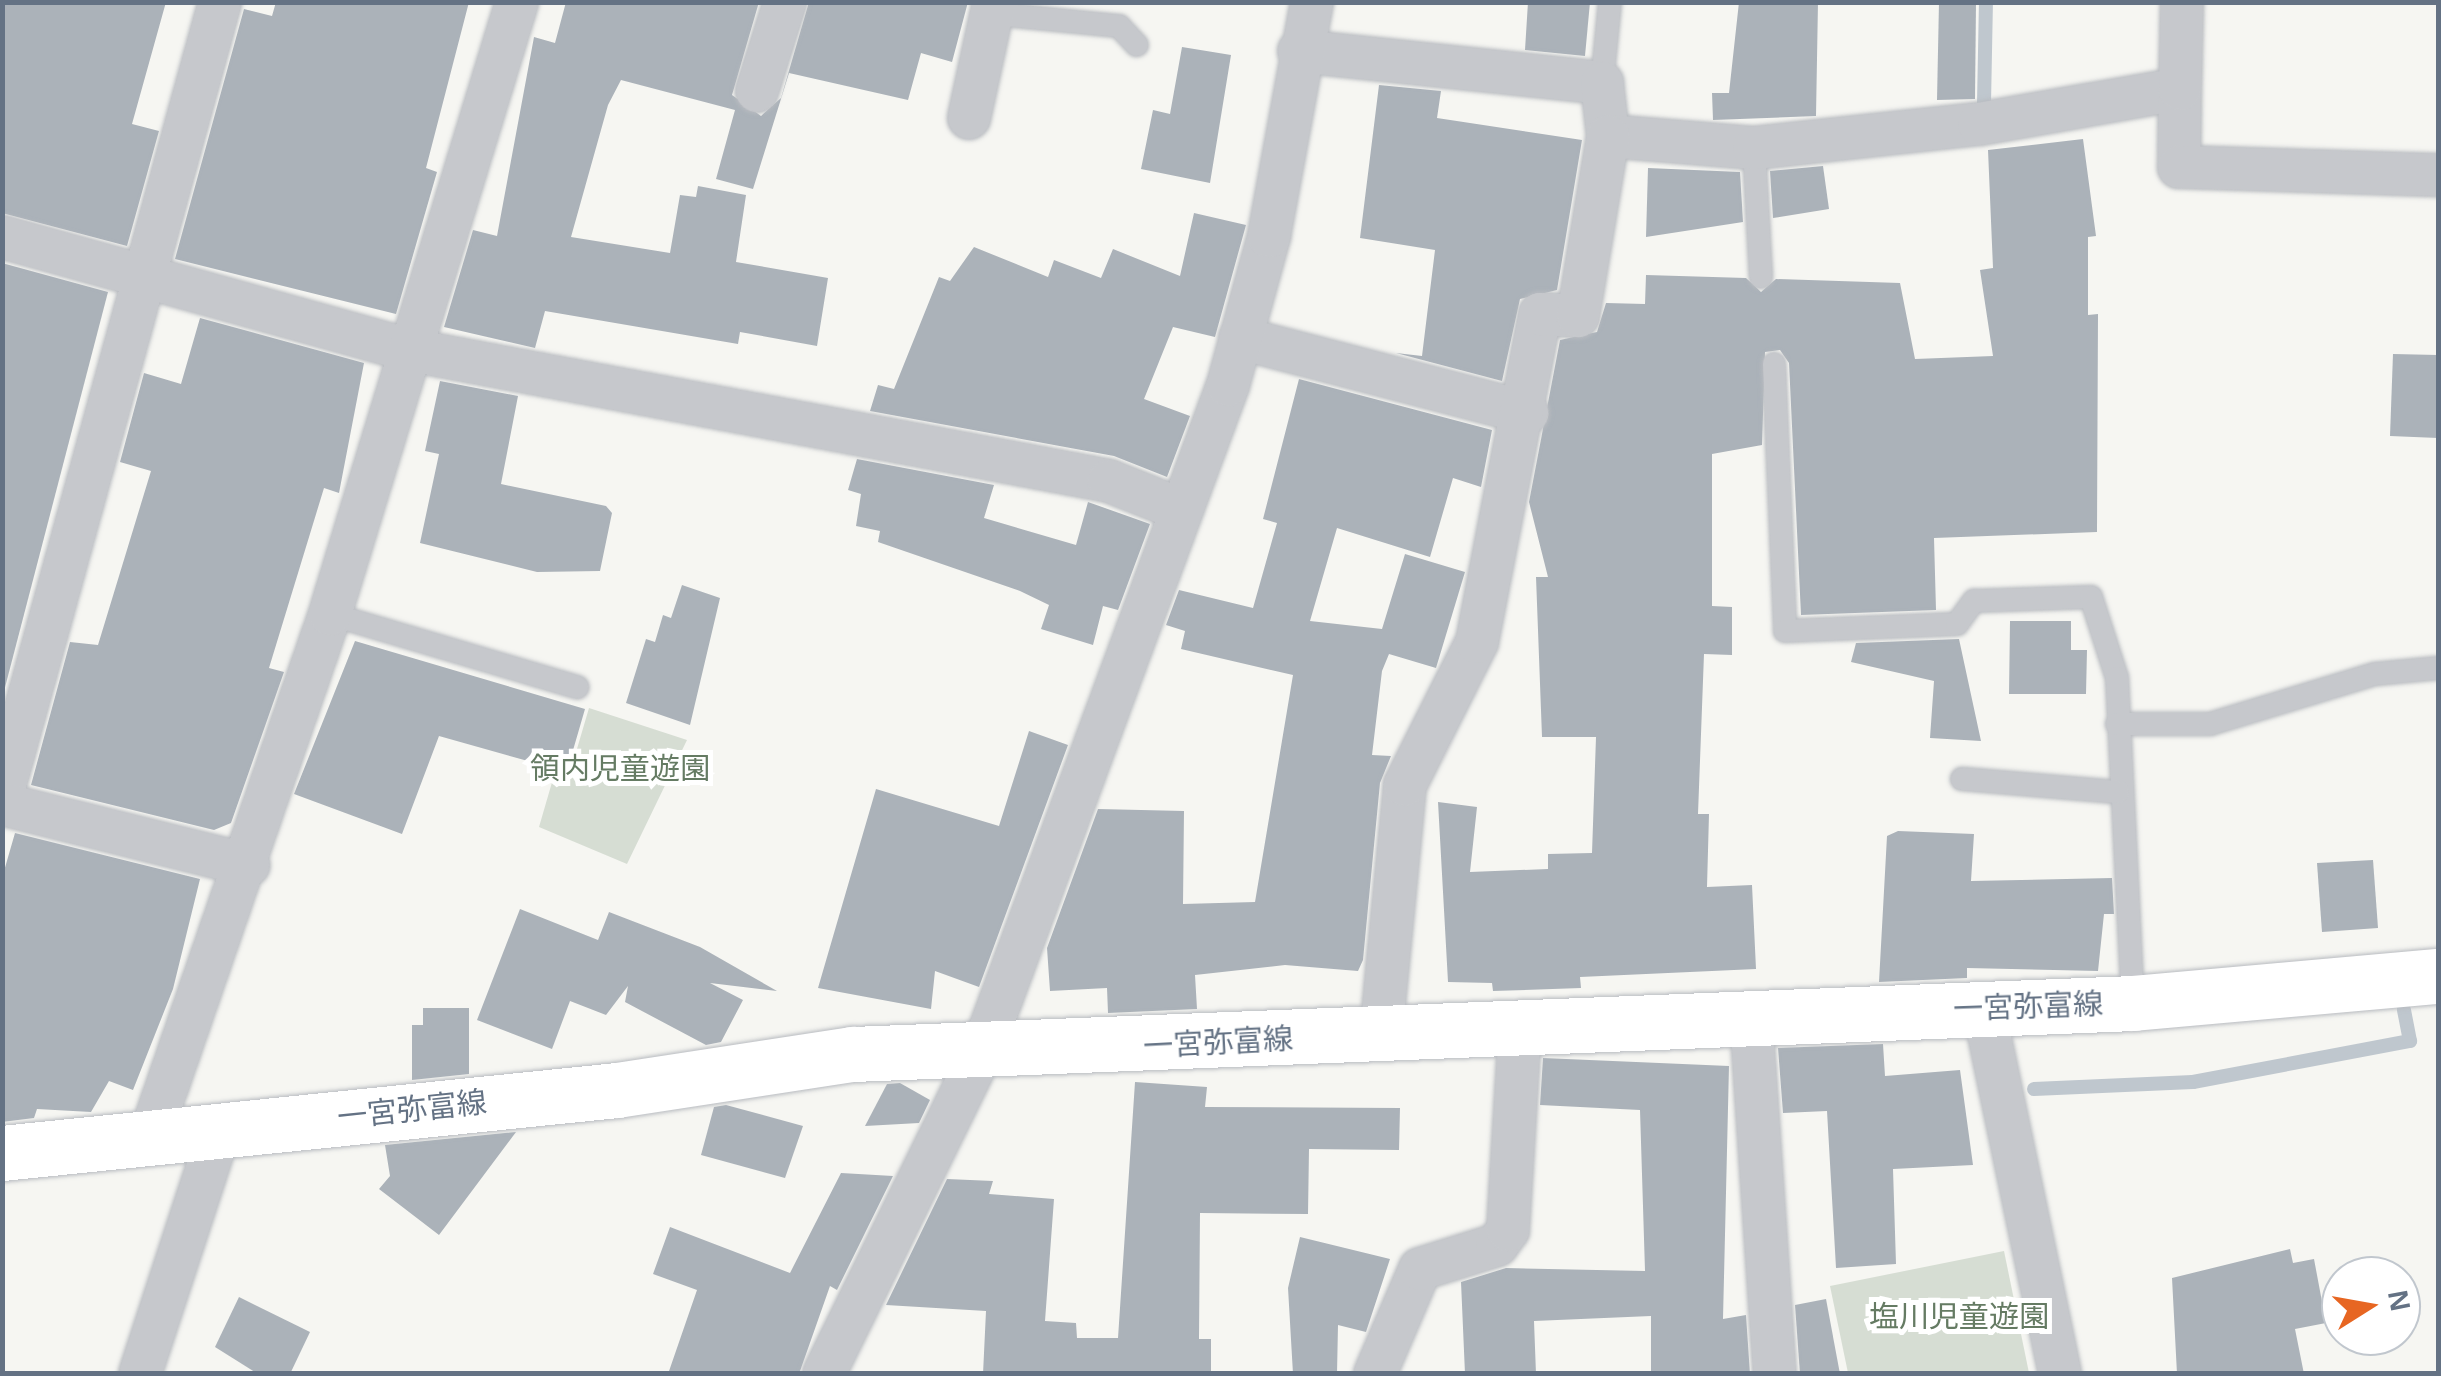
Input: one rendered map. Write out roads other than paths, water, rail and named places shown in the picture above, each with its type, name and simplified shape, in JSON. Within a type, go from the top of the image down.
[{"type":"main road","name":"一宮弥富線","points":[[2,1153],[617,1090],[853,1054],[2133,1003],[2438,976]]},
{"type":"street","points":[[2,794],[220,2]]},
{"type":"street","points":[[150,1136],[249,864],[330,614],[517,2]]},
{"type":"street","points":[[757,91],[785,2]]},
{"type":"street","points":[[824,1374],[982,1051],[1240,338],[1268,236],[1298,52],[1312,2]]},
{"type":"street","points":[[2182,2],[2179,167],[2438,175]]},
{"type":"street","points":[[968,118],[995,8]]},
{"type":"street","points":[[1298,52],[1602,83],[1608,136],[1578,316],[1540,314],[1527,413],[1477,642],[1405,785],[1381,1034]]},
{"type":"street","points":[[1608,136],[1754,148],[1979,124],[2180,89]]},
{"type":"street","points":[[2,237],[410,350],[1109,481],[1178,508]]},
{"type":"street","points":[[1240,338],[1527,413]]},
{"type":"street","points":[[2,804],[249,864]]},
{"type":"street","points":[[1984,1010],[2060,1374]]},
{"type":"street","points":[[1751,1017],[1775,1374]]},
{"type":"street","points":[[1376,1374],[1420,1269],[1497,1245],[1508,1230],[1520,1028]]},
{"type":"street","points":[[140,1374],[220,1130]]},
{"type":"lane","points":[[1602,83],[1610,2]]},
{"type":"lane","points":[[995,8],[1119,26],[1137,45]]},
{"type":"lane","points":[[1754,148],[1761,277]]},
{"type":"lane","points":[[1774,364],[1786,631],[1957,624],[1974,601],[2091,596],[2117,678],[2117,792],[2133,1003]]},
{"type":"lane","points":[[330,614],[578,687]]},
{"type":"lane","points":[[2117,724],[2210,724],[2375,674],[2438,668]]},
{"type":"lane","points":[[1962,779],[2117,792]]},
{"type":"waterway","points":[[1984,104],[1986,2]]},
{"type":"waterway","points":[[2034,1089],[2193,1082],[2410,1041],[2404,1010]]},
{"type":"park label","name":"領内児童遊園","points":[[620,769]]},
{"type":"park label","name":"塩川児童遊園","points":[[1959,1317]]}]
